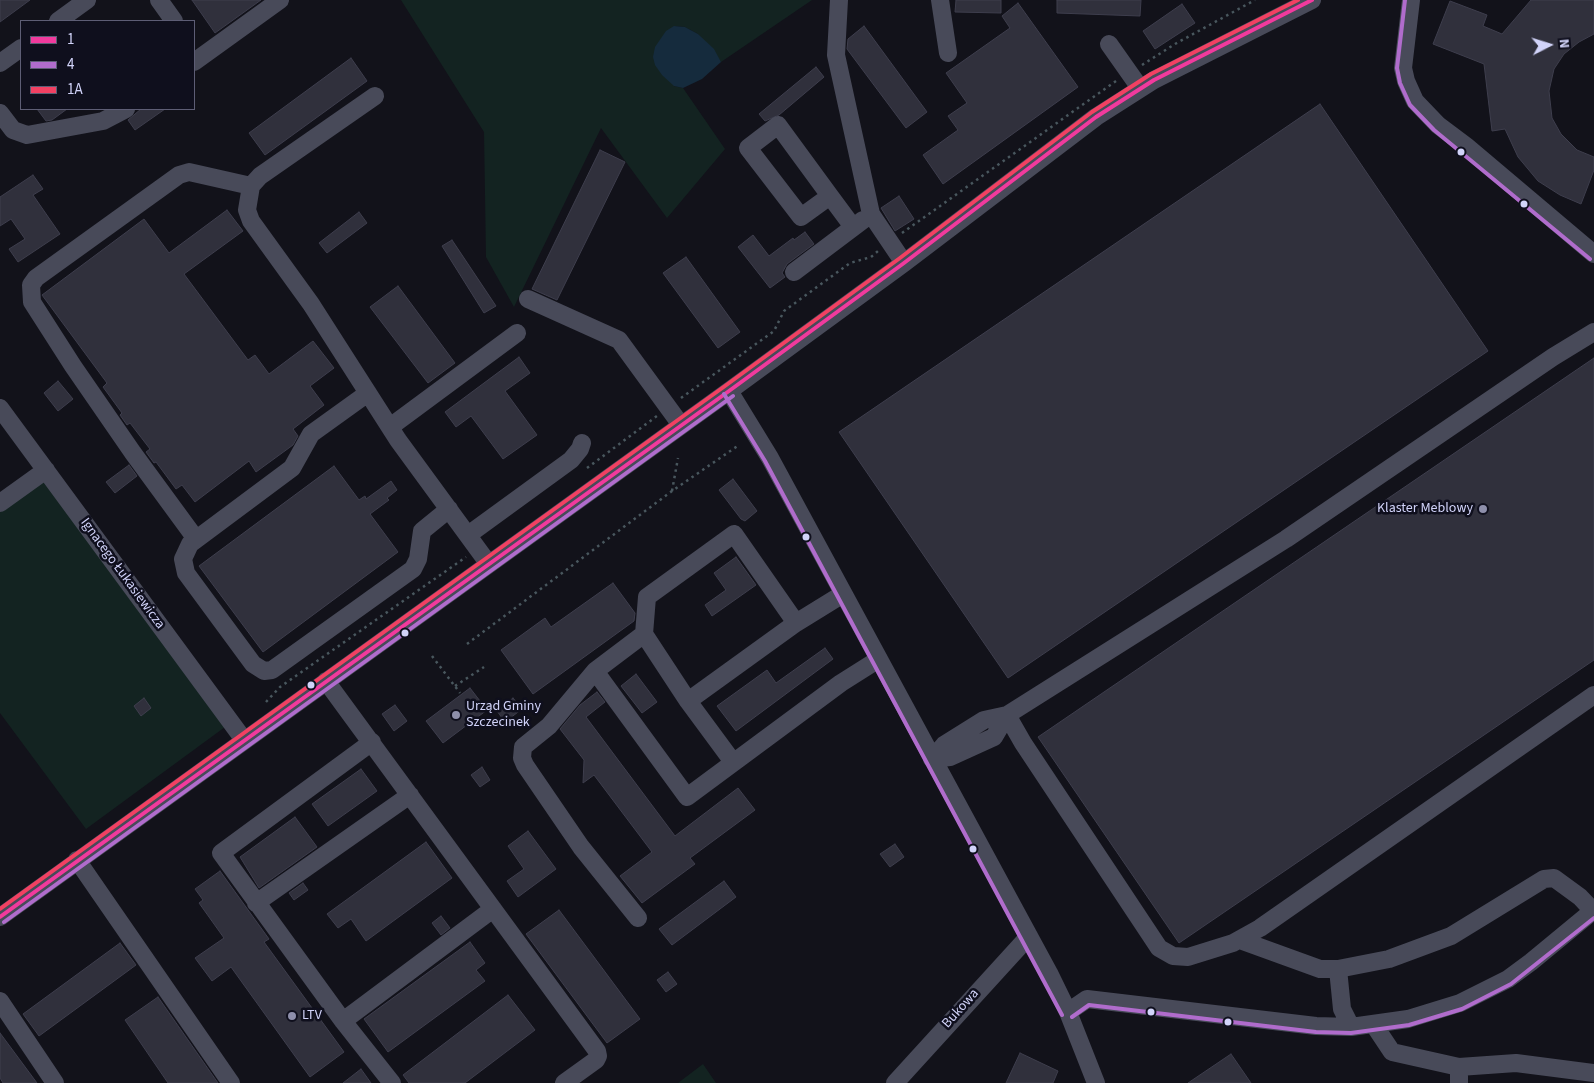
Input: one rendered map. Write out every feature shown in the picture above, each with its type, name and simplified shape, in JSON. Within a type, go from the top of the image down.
[{"type":"street","points":[[59,20],[87,0]]},
{"type":"street","points":[[159,0],[173,20]]},
{"type":"street","points":[[196,57],[280,0]]},
{"type":"street","points":[[839,0],[836,55],[871,214],[904,263]]},
{"type":"street","points":[[940,0],[948,53]]},
{"type":"street","points":[[0,917],[488,563],[729,391],[904,263],[1096,117],[1140,88],[1312,0]]},
{"type":"street","points":[[1411,0],[1403,68],[1406,81],[1415,101],[1438,125],[1466,146],[1594,254]]},
{"type":"street","points":[[1109,44],[1140,88]]},
{"type":"street","points":[[0,63],[20,49]]},
{"type":"street","points":[[375,96],[260,176],[251,186],[247,210],[251,221],[311,304],[390,427],[488,563]]},
{"type":"street","points":[[0,114],[13,130],[27,135],[103,121],[124,110]]},
{"type":"street","points":[[830,196],[801,217],[748,148],[778,125],[853,227]]},
{"type":"street","points":[[196,539],[133,453],[73,366],[32,302],[32,286],[36,278],[179,175],[189,172],[251,186]]},
{"type":"street","points":[[794,272],[871,214]]},
{"type":"street","points":[[528,299],[618,340],[667,409],[681,425]]},
{"type":"street","points":[[932,759],[950,757],[994,736],[1007,715],[1286,539],[1553,357],[1594,332]]},
{"type":"street","points":[[390,427],[517,333]]},
{"type":"street","points":[[729,391],[770,458],[1029,936],[1068,1012],[1096,1083]]},
{"type":"street","points":[[368,393],[311,434],[292,468],[196,539],[185,550],[183,559],[186,573],[253,664],[264,671],[280,666],[413,569],[418,559],[422,531],[449,509]]},
{"type":"street","name":"Ignacego Łukasiewicza","points":[[0,408],[244,740]]},
{"type":"street","points":[[473,542],[571,460],[582,443]]},
{"type":"street","points":[[0,503],[46,470]]},
{"type":"street","points":[[733,762],[688,701],[644,634],[647,597],[734,534],[796,623]]},
{"type":"street","points":[[688,701],[796,623],[843,594]]},
{"type":"street","points":[[638,918],[581,847],[522,758],[524,747],[549,726],[595,671],[644,634]]},
{"type":"street","points":[[595,671],[686,797],[841,683],[878,659]]},
{"type":"street","points":[[326,681],[597,1051],[596,1060],[564,1083]]},
{"type":"street","points":[[1007,715],[1023,743],[1159,948],[1173,956],[1188,957],[1240,940],[1260,928],[1594,695]]},
{"type":"street","points":[[372,742],[221,853],[343,1021],[392,1083]]},
{"type":"street","points":[[256,903],[410,795]]},
{"type":"street","points":[[77,860],[230,1083]]},
{"type":"street","points":[[1068,1012],[1087,999],[1294,1024],[1352,1027],[1374,1025],[1445,1009],[1493,987],[1531,962],[1594,911],[1580,897],[1554,878],[1544,879],[1451,936],[1389,959],[1338,969],[1320,969],[1240,940]]},
{"type":"street","points":[[343,1021],[493,909]]},
{"type":"street","name":"Bukowa","points":[[895,1083],[1029,936]]},
{"type":"street","points":[[1338,969],[1342,1009],[1352,1027]]},
{"type":"street","points":[[0,1001],[55,1083]]},
{"type":"street","points":[[1374,1025],[1392,1052],[1459,1075],[1516,1063],[1594,1073]]},
{"type":"path","points":[[579,473],[774,331],[784,312],[850,263],[871,257],[1130,73],[1175,44],[1256,0]]},
{"type":"path","points":[[467,644],[672,491],[739,444]]},
{"type":"path","points":[[672,491],[678,458]]},
{"type":"path","points":[[266,702],[280,687],[473,542]]},
{"type":"path","points":[[432,656],[460,693]]},
{"type":"path","points":[[455,686],[484,667]]},
{"type":"shaded area","points":[[401,0],[812,0],[721,62],[698,34],[685,27],[674,26],[674,86],[683,88],[725,149],[667,218],[601,128],[514,307],[486,257],[484,132]]},
{"type":"shaded area","points":[[44,480],[225,727],[86,829],[0,713],[0,512]]},
{"type":"shaded area","points":[[703,1064],[716,1083],[678,1083]]},
{"type":"water","points":[[674,26],[685,27],[698,34],[714,49],[721,62],[702,79],[683,88],[674,86],[662,75],[655,65],[653,57],[655,47],[666,31]]},
{"type":"building","points":[[0,0],[30,0],[0,22]]},
{"type":"building","points":[[192,0],[261,0],[215,33]]},
{"type":"building","points":[[956,0],[1001,0],[1001,13],[955,12]]},
{"type":"building","points":[[1057,0],[1141,0],[1140,16],[1057,13]]},
{"type":"building","points":[[1531,0],[1594,0],[1594,34],[1579,42],[1564,54],[1554,69],[1549,91],[1552,118],[1561,134],[1577,150],[1594,157],[1594,170],[1581,204],[1560,195],[1538,181],[1518,157],[1505,129],[1492,131],[1484,64],[1433,44],[1450,1],[1487,15],[1483,26],[1502,34]]},
{"type":"building","points":[[1018,3],[1078,87],[943,184],[923,155],[958,130],[948,116],[967,103],[946,73],[1010,28],[1002,16]]},
{"type":"building","points":[[1182,4],[1195,23],[1155,49],[1143,31]]},
{"type":"building","points":[[864,26],[927,112],[906,128],[847,49],[848,39]]},
{"type":"building","points":[[351,58],[367,81],[265,155],[249,133]]},
{"type":"building","points":[[816,67],[824,77],[779,115],[765,121],[759,114]]},
{"type":"building","points":[[1320,104],[1488,351],[1008,678],[839,432]]},
{"type":"building","points":[[38,110],[66,110],[52,120],[46,121]]},
{"type":"building","points":[[140,110],[164,110],[135,130],[128,120]]},
{"type":"building","points":[[600,150],[625,162],[557,300],[532,289]]},
{"type":"building","points":[[33,175],[43,189],[33,195],[60,234],[18,262],[9,249],[25,239],[11,219],[0,226],[0,197]]},
{"type":"building","points":[[899,196],[914,219],[895,231],[881,208]]},
{"type":"building","points":[[227,210],[243,231],[184,274],[248,360],[255,355],[269,374],[313,341],[334,368],[310,386],[324,405],[293,429],[298,436],[293,445],[256,472],[249,461],[195,502],[182,485],[176,489],[156,462],[154,463],[146,452],[150,449],[130,423],[127,425],[120,415],[122,413],[103,387],[107,383],[42,295],[144,219],[169,253]]},
{"type":"building","points":[[359,212],[367,223],[327,253],[319,243]]},
{"type":"building","points":[[805,232],[814,244],[787,264],[782,273],[785,277],[770,288],[738,247],[753,235],[769,256],[793,238],[794,240]]},
{"type":"building","points":[[452,240],[496,306],[484,313],[442,246]]},
{"type":"building","points":[[686,257],[740,332],[718,348],[663,273]]},
{"type":"building","points":[[398,286],[455,363],[428,383],[370,307]]},
{"type":"building","points":[[519,357],[530,373],[505,391],[537,435],[503,459],[471,416],[456,427],[445,412]]},
{"type":"building","name":"Klaster Meblowy","points":[[1594,358],[1594,660],[1179,943],[1038,737]]},
{"type":"building","points":[[58,381],[73,399],[58,411],[44,393]]},
{"type":"building","points":[[129,465],[137,476],[115,493],[106,482]]},
{"type":"building","points":[[334,466],[359,500],[365,496],[366,499],[391,481],[397,490],[387,498],[389,500],[370,514],[398,552],[263,652],[199,566]]},
{"type":"building","points":[[733,479],[757,511],[745,521],[741,519],[719,490]]},
{"type":"building","points":[[736,557],[756,585],[712,616],[705,605],[726,590],[714,573]]},
{"type":"building","points":[[613,583],[635,613],[634,621],[533,694],[501,650],[545,618],[551,627]]},
{"type":"building","points":[[825,648],[833,659],[736,731],[717,706],[767,670],[776,683]]},
{"type":"building","points":[[636,674],[657,702],[642,713],[621,686]]},
{"type":"building","name":"Urząd Gminy Szczecinek","points":[[470,688],[487,710],[443,743],[426,721]]},
{"type":"building","points":[[597,692],[605,702],[586,717],[675,836],[738,788],[755,810],[690,858],[695,864],[642,903],[620,876],[652,852],[594,775],[583,783],[584,760],[560,729],[580,705]]},
{"type":"building","points":[[144,698],[151,708],[141,716],[134,706]]},
{"type":"building","points":[[513,698],[522,709],[505,722],[497,711]]},
{"type":"building","points":[[395,705],[407,721],[394,731],[382,714]]},
{"type":"building","points":[[482,767],[490,780],[480,787],[471,775]]},
{"type":"building","points":[[361,769],[377,791],[328,826],[312,804]]},
{"type":"building","points":[[295,817],[317,847],[259,888],[240,857]]},
{"type":"building","points":[[528,831],[556,869],[518,897],[507,881],[524,869],[508,846]]},
{"type":"building","points":[[426,842],[452,878],[366,941],[351,919],[338,928],[327,914]]},
{"type":"building","points":[[895,844],[904,857],[890,867],[880,854]]},
{"type":"building","points":[[220,871],[269,939],[264,942],[344,1052],[310,1077],[231,967],[212,981],[195,958],[224,938],[199,903],[203,900],[195,889]]},
{"type":"building","points":[[724,881],[736,897],[672,945],[659,929]]},
{"type":"building","points":[[303,883],[308,890],[294,900],[289,893]]},
{"type":"building","points":[[559,910],[640,1019],[607,1043],[526,934]]},
{"type":"building","points":[[441,916],[450,928],[441,935],[432,923]]},
{"type":"building","points":[[470,942],[485,963],[476,970],[485,981],[388,1052],[364,1019]]},
{"type":"building","points":[[120,943],[136,965],[39,1036],[23,1014]]},
{"type":"building","points":[[668,972],[677,984],[666,992],[657,980]]},
{"type":"building","points":[[508,995],[535,1030],[465,1083],[409,1083],[403,1075]]},
{"type":"building","points":[[158,997],[218,1083],[168,1083],[125,1020]]},
{"type":"building","points":[[0,1033],[37,1083],[3,1083],[0,1078]]},
{"type":"building","points":[[1020,1053],[1058,1071],[1053,1083],[1006,1083]]},
{"type":"building","points":[[1231,1054],[1251,1083],[1188,1083]]},
{"type":"building","points":[[361,1069],[371,1083],[343,1083]]},
{"type":"transit line","name":"1A","points":[[0,909],[725,386],[900,258],[1092,112],[1151,74],[1298,0]]},
{"type":"transit line","name":"1","points":[[0,917],[729,391],[904,263],[1096,117],[1154,80],[1312,0]]},
{"type":"transit line","name":"4","points":[[1405,0],[1397,68],[1400,83],[1410,105],[1434,130],[1590,259]]},
{"type":"transit line","name":"4","points":[[724,394],[765,461],[1062,1015]]},
{"type":"transit line","name":"4","points":[[4,922],[733,396]]},
{"type":"transit line","name":"4","points":[[1072,1017],[1089,1005],[1316,1032],[1351,1033],[1409,1025],[1462,1009],[1511,984],[1594,918]]},
{"type":"place","name":"Klaster Meblowy","points":[[1483,509]]},
{"type":"place","name":"Urząd Gminy Szczecinek","points":[[456,715]]},
{"type":"place","name":"LTV","points":[[292,1016]]}]
